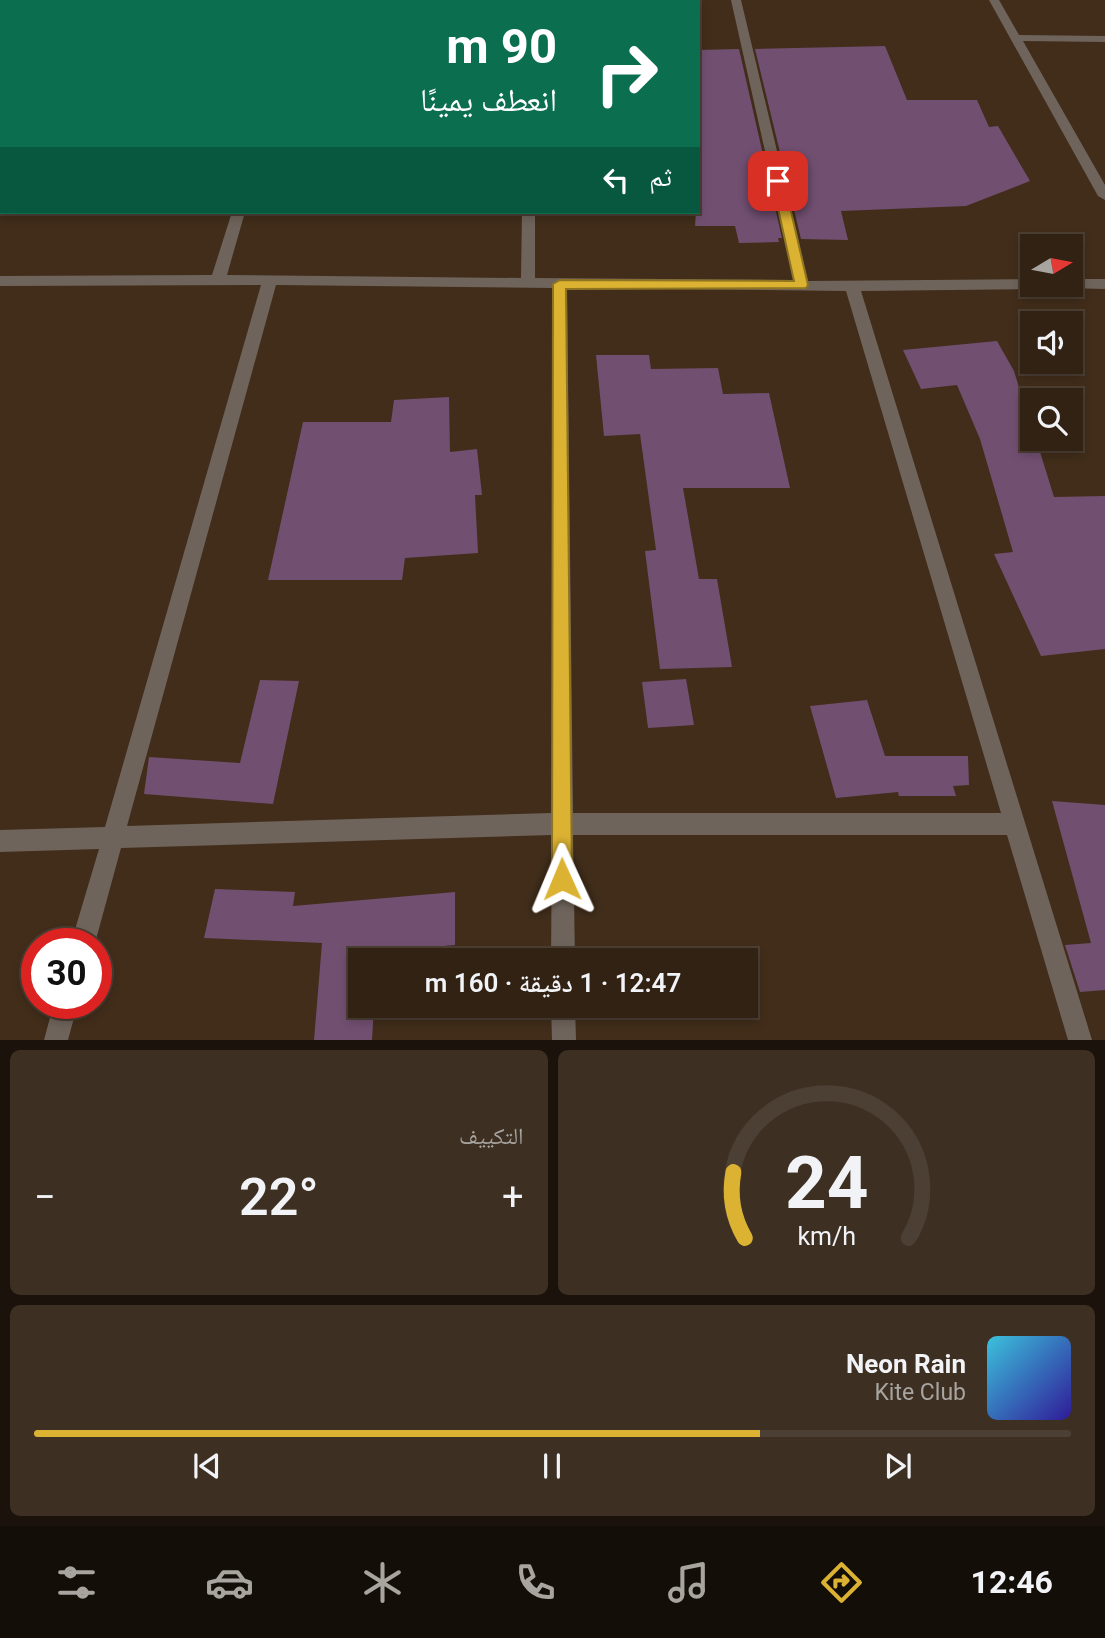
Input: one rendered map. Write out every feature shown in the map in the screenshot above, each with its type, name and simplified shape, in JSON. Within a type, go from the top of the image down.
[{"type":"street","points":[[736,0],[802,285]]},
{"type":"street","points":[[993,0],[1105,196]]},
{"type":"street","points":[[1015,38],[1105,38]]},
{"type":"street","points":[[218,280],[238,214]]},
{"type":"street","points":[[528,283],[529,214]]},
{"type":"street","points":[[87,928],[270,280]]},
{"type":"street","points":[[0,281],[270,280],[852,286],[1020,284]]},
{"type":"street","points":[[560,284],[563,948]]},
{"type":"street","points":[[1083,284],[1105,284]]},
{"type":"street","points":[[852,286],[1080,1040]]},
{"type":"street","points":[[0,841],[561,824],[1015,824]]},
{"type":"street","points":[[563,1018],[564,1040]]},
{"type":"street","points":[[56,1040],[62,1019]]},
{"type":"building","points":[[885,46],[907,100],[977,100],[989,127],[998,126],[1030,181],[966,206],[841,211],[848,240],[801,239],[755,49]]},
{"type":"building","points":[[739,49],[782,238],[778,238],[779,242],[739,243],[735,226],[695,226],[696,214],[700,214],[700,50]]},
{"type":"building","points":[[997,341],[1014,371],[1020,390],[1020,451],[1040,451],[1054,497],[1105,496],[1105,649],[1041,656],[994,554],[1013,552],[980,439],[957,385],[921,389],[903,350]]},
{"type":"building","points":[[596,355],[649,355],[651,369],[718,368],[723,394],[769,393],[790,488],[683,488],[699,579],[717,579],[732,667],[660,669],[645,551],[656,550],[640,434],[604,436]]},
{"type":"building","points":[[449,397],[450,452],[477,449],[482,495],[475,495],[478,553],[405,558],[402,580],[268,580],[303,422],[391,422],[394,400]]},
{"type":"building","points":[[686,679],[694,725],[648,728],[642,682]]},
{"type":"building","points":[[260,680],[299,681],[273,804],[144,794],[149,757],[240,763]]},
{"type":"building","points":[[867,700],[885,756],[968,756],[969,785],[953,786],[956,796],[899,796],[898,792],[836,798],[810,706]]},
{"type":"building","points":[[1052,801],[1105,805],[1105,990],[1080,992],[1065,945],[1091,943]]},
{"type":"building","points":[[215,889],[295,892],[293,906],[455,892],[455,945],[348,948],[348,1018],[373,1018],[372,1040],[314,1040],[322,943],[204,938]]},
{"type":"route","points":[[562,879],[560,284],[802,285],[778,181]]}]
